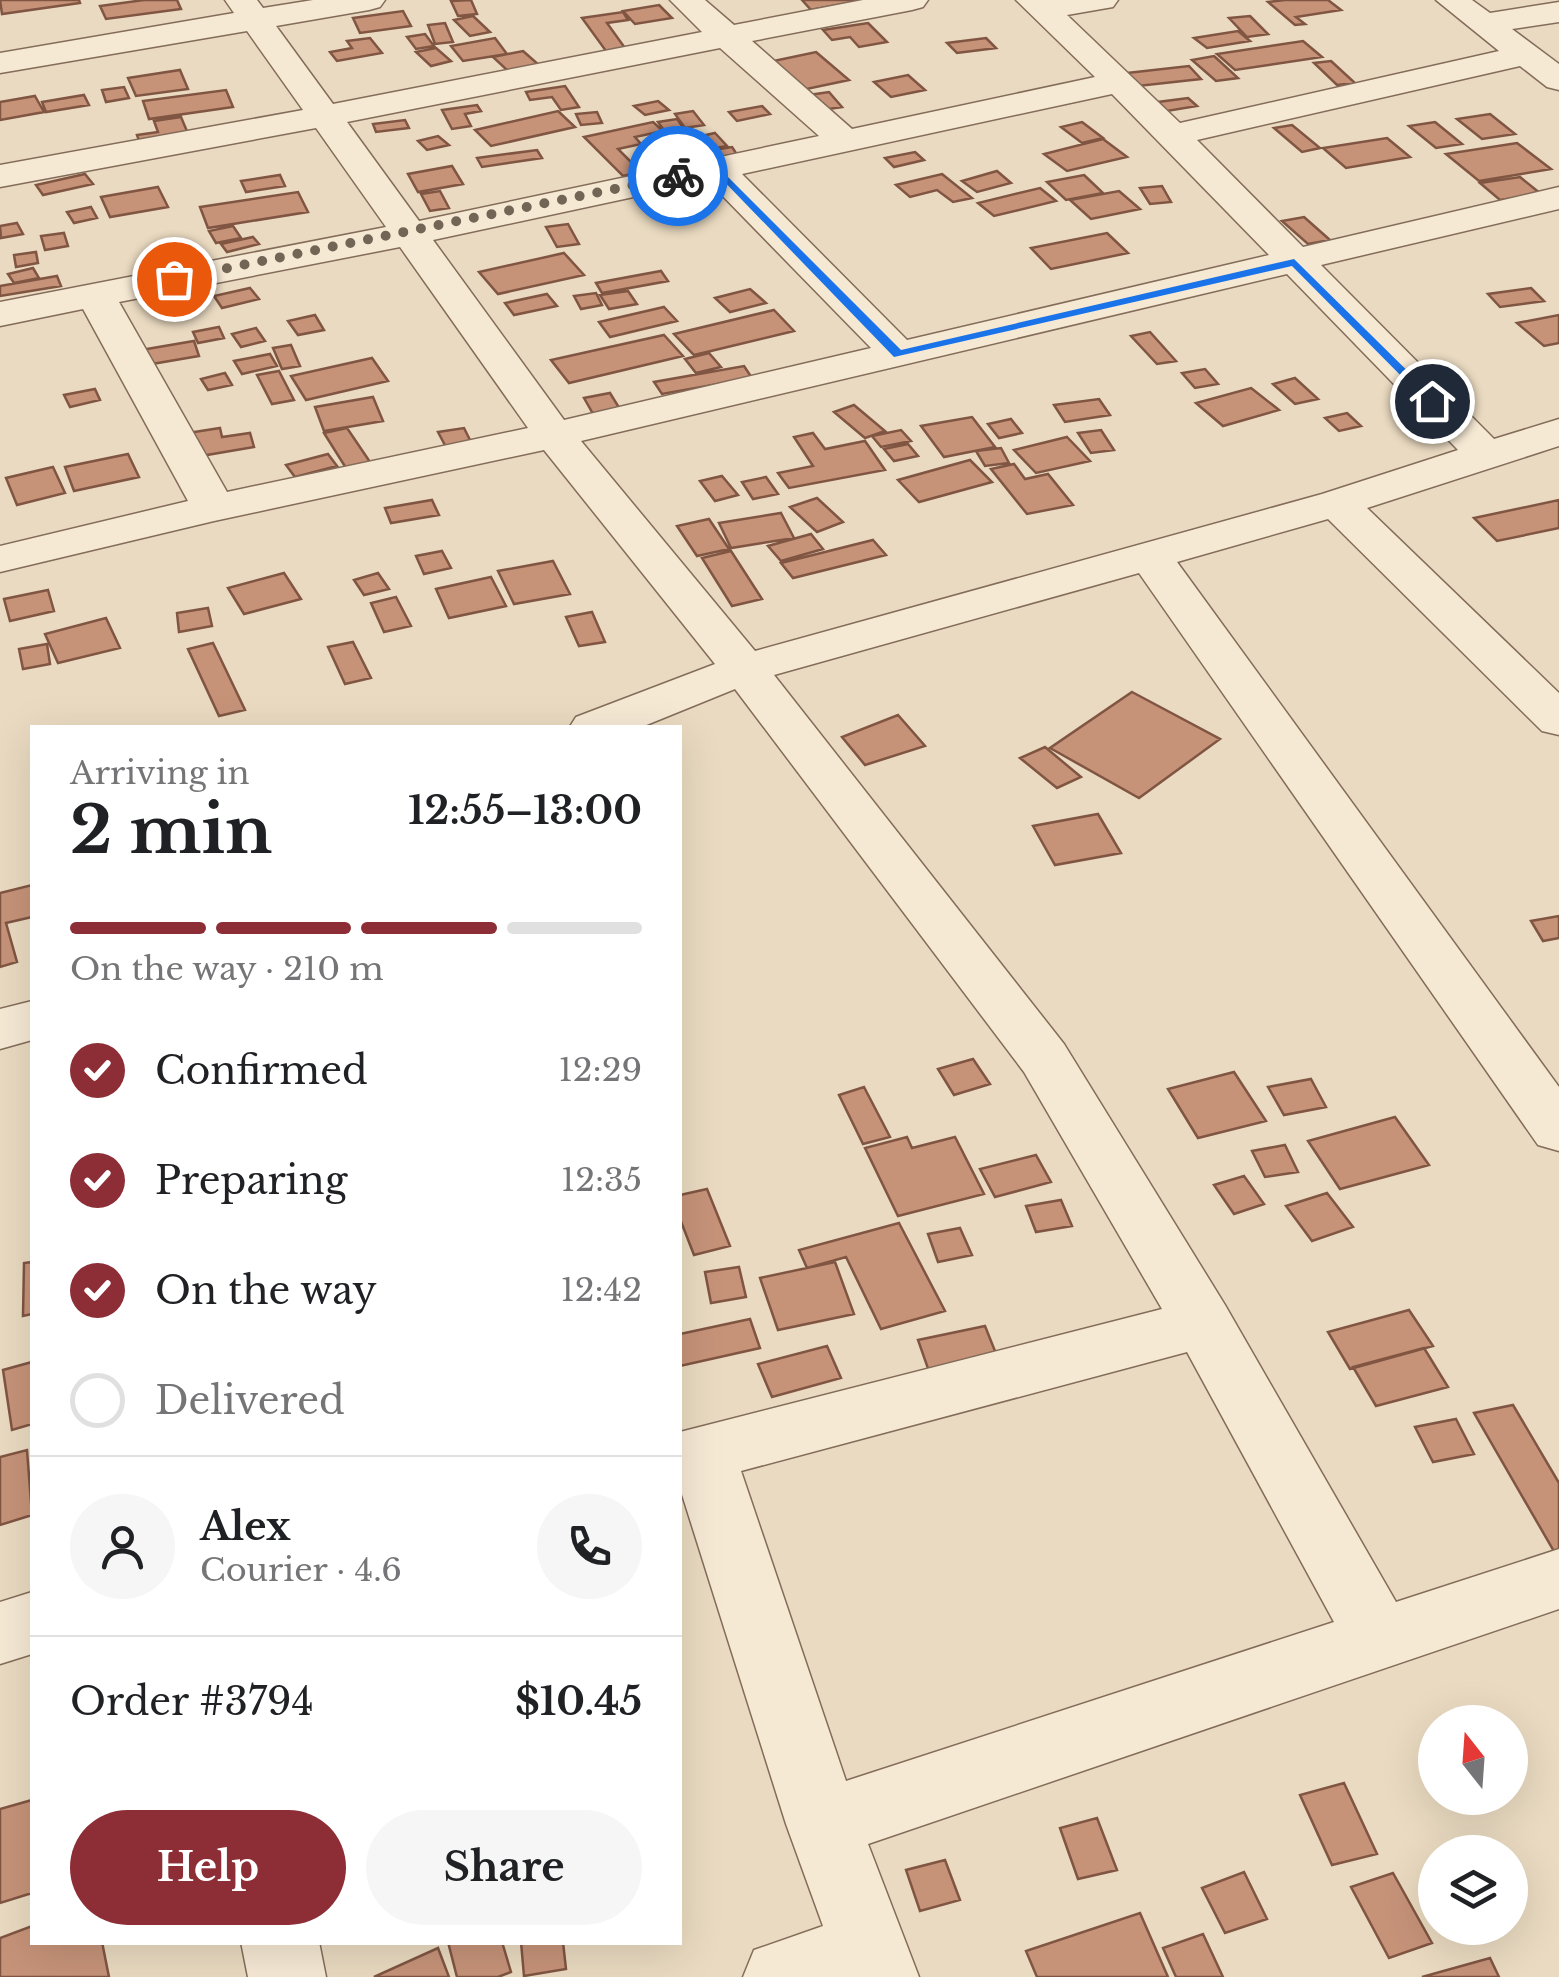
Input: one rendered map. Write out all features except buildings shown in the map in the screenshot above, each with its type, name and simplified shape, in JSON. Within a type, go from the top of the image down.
[{"type":"street","points":[[0,62],[249,10],[369,0]]},
{"type":"street","points":[[686,0],[844,140]]},
{"type":"street","points":[[0,176],[912,0]]},
{"type":"street","points":[[1037,5],[1102,0]]},
{"type":"street","points":[[1452,0],[1559,80]]},
{"type":"street","points":[[1037,5],[1120,82],[1487,456]]},
{"type":"street","points":[[249,10],[554,435],[744,669],[1044,1058],[1204,1323],[1380,1639]]},
{"type":"street","points":[[1484,24],[1559,12]]},
{"type":"street","points":[[1172,135],[1526,55]]},
{"type":"street","points":[[0,314],[409,234],[1120,82]]},
{"type":"street","points":[[716,168],[898,354]]},
{"type":"street","points":[[0,560],[214,508],[554,435],[1559,198]]},
{"type":"street","points":[[95,294],[214,508]]},
{"type":"street","points":[[601,725],[744,669],[1337,503],[1559,432]]},
{"type":"street","points":[[1337,503],[1559,720]]},
{"type":"street","points":[[1149,555],[1559,1130]]},
{"type":"street","points":[[0,1029],[30,1021]]},
{"type":"street","points":[[782,1977],[875,1964],[691,1457],[1204,1323]]},
{"type":"street","points":[[823,1824],[1559,1579]]},
{"type":"street","points":[[0,1633],[30,1624]]},
{"type":"street","points":[[281,1945],[287,1977]]},
{"type":"way so far","points":[[174,279],[678,176]]},
{"type":"route","points":[[678,176],[716,168],[898,354],[1294,262],[1432,401]]}]
